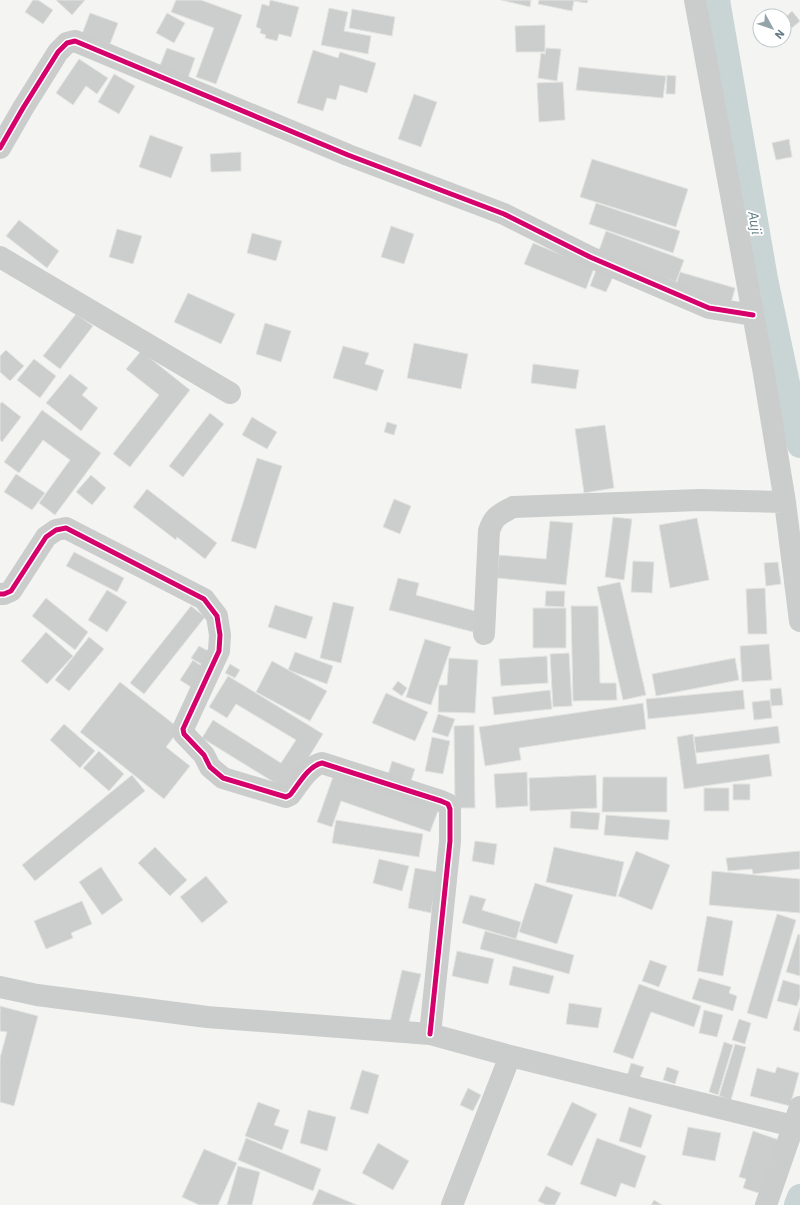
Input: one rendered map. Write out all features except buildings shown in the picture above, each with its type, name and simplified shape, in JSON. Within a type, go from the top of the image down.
[{"type":"street","points":[[695,0],[753,315],[785,502],[800,621]]},
{"type":"street","points":[[0,148],[58,52],[67,43],[75,41],[341,152],[504,214],[590,257],[709,308],[753,315]]},
{"type":"street","points":[[0,257],[230,393]]},
{"type":"street","points":[[484,634],[489,532],[492,521],[501,513],[513,507],[699,500],[785,502]]},
{"type":"street","points":[[0,594],[12,591],[46,538],[56,530],[66,528],[204,599],[217,616],[220,635],[218,651],[183,730],[184,734],[204,755],[210,767],[223,778],[286,797],[290,795],[311,768],[317,764],[322,764],[448,804],[450,809],[450,841],[430,1034]]},
{"type":"street","points":[[0,987],[37,995],[207,1017],[430,1034],[510,1056],[797,1116],[766,1205]]},
{"type":"street","points":[[452,1205],[510,1056]]},
{"type":"waterway","name":"Auji","points":[[717,0],[765,279],[800,445]]},
{"type":"waterway","name":"Auji","points":[[797,1205],[800,1197]]},
{"type":"cycle path","points":[[0,148],[58,52],[67,43],[75,41],[348,155],[504,214],[590,257],[709,308],[753,315]]},
{"type":"cycle path","points":[[0,594],[11,591],[46,537],[56,530],[66,528],[204,599],[217,616],[220,635],[219,651],[183,729],[184,734],[204,755],[210,767],[223,778],[286,797],[290,795],[312,768],[322,763],[448,804],[450,809],[450,841],[430,1034]]}]
